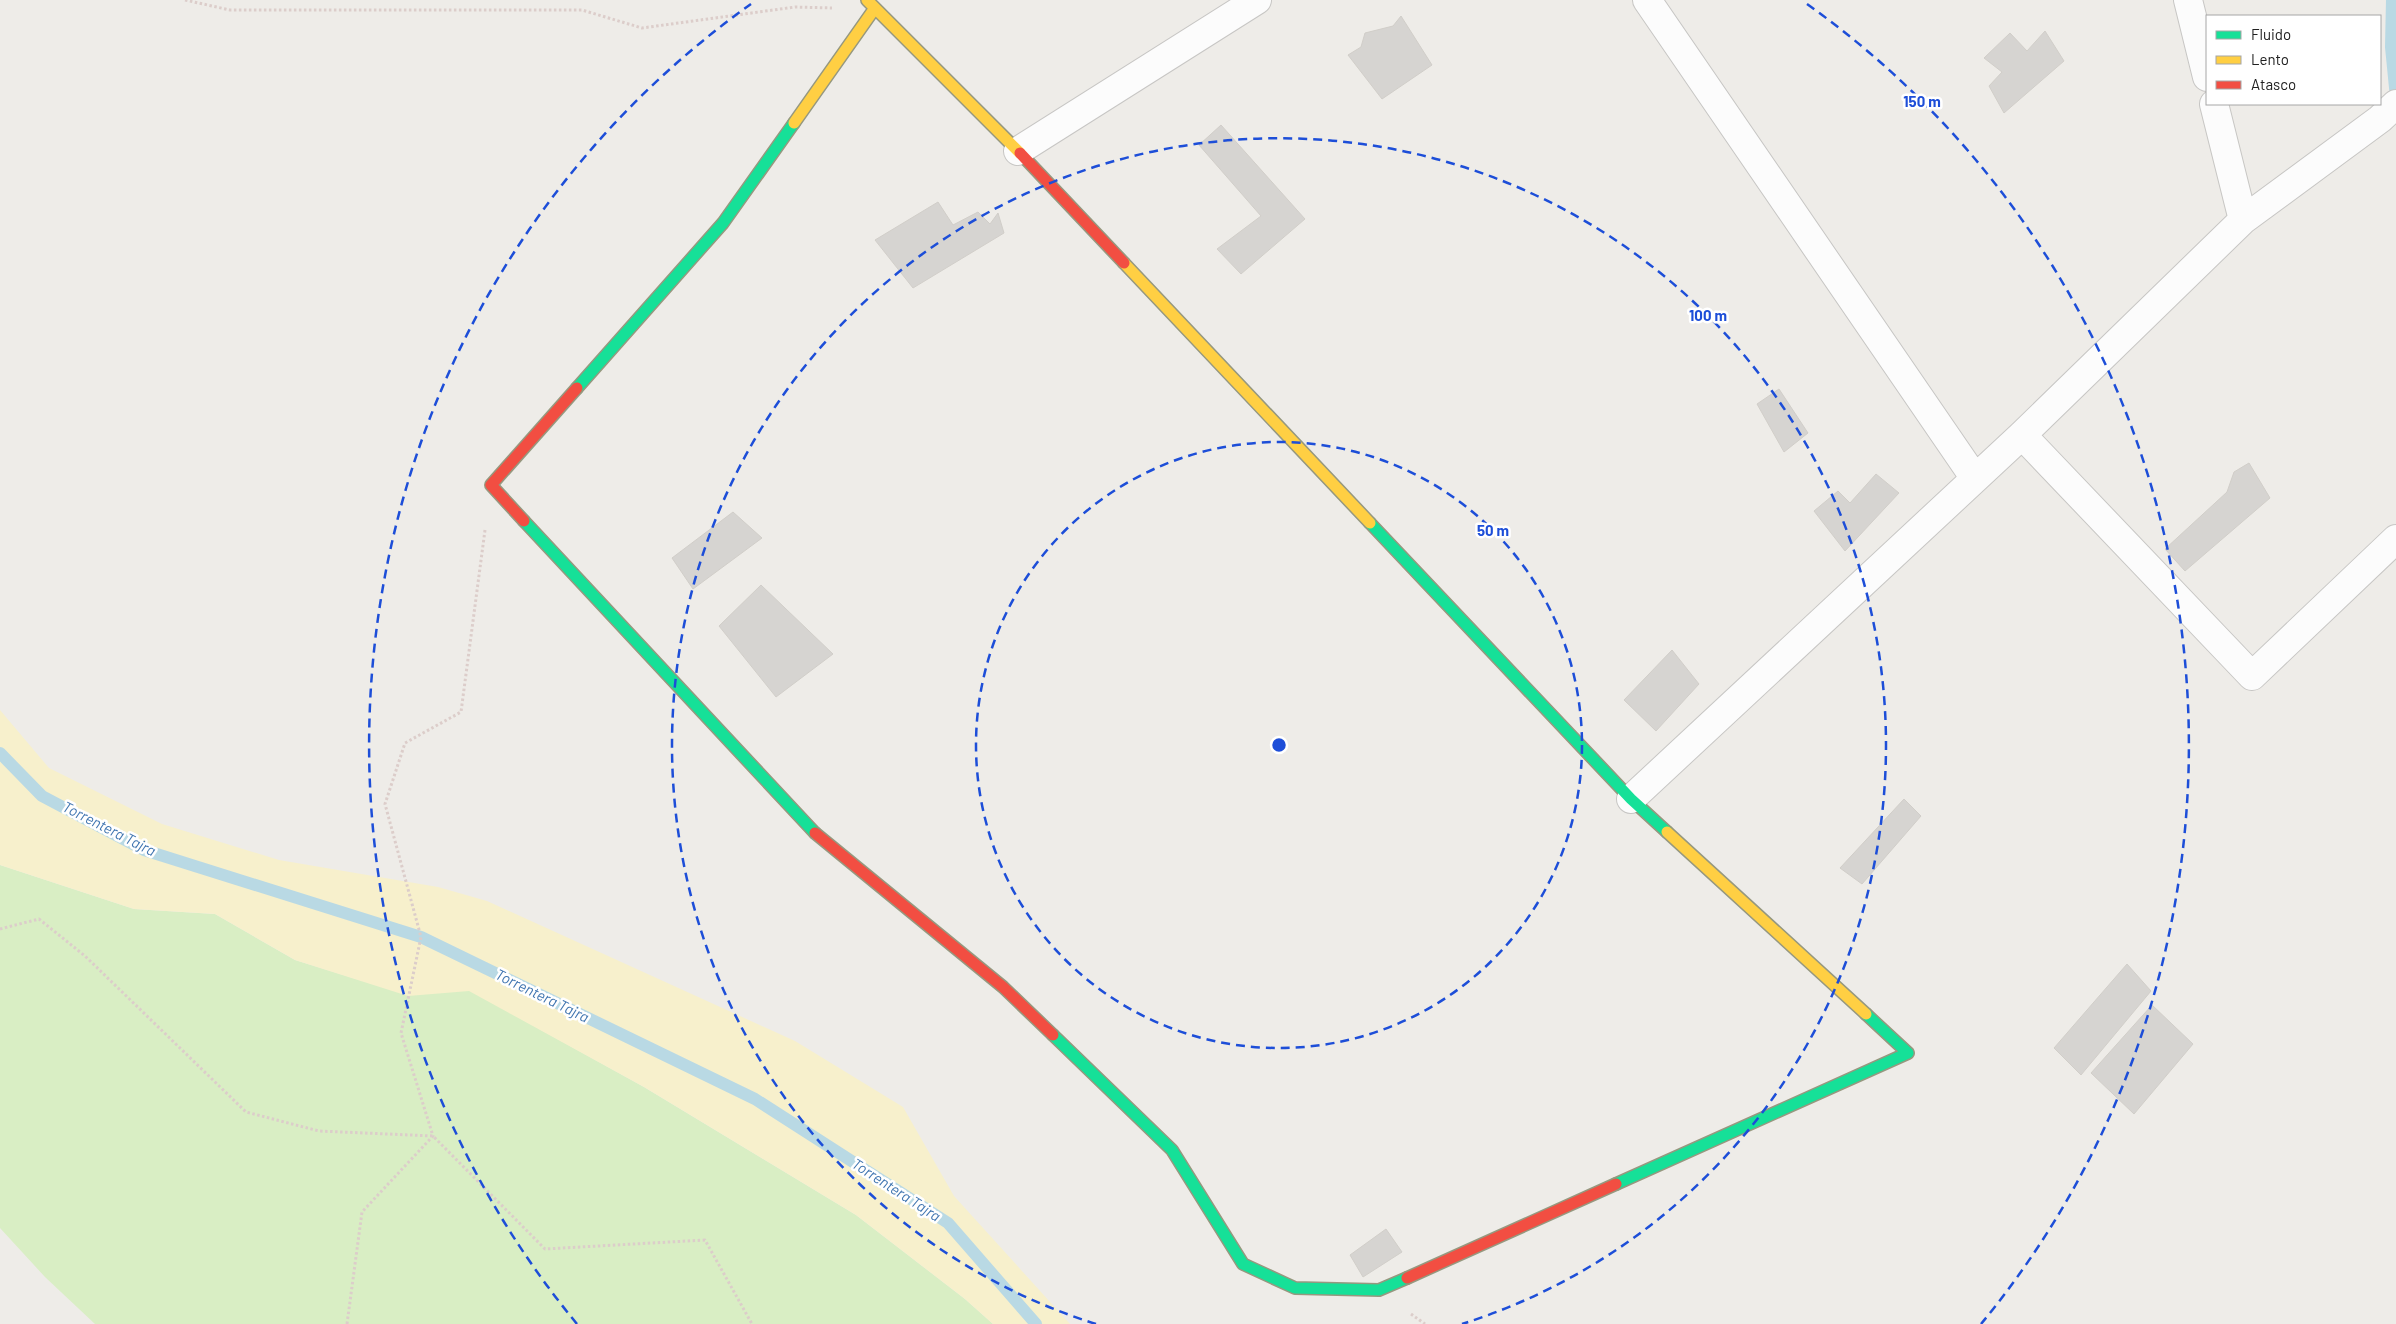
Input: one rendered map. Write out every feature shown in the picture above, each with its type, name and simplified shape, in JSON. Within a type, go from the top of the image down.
[{"type":"street","points":[[1018,151],[1258,0]]},
{"type":"street","points":[[1647,0],[1974,477]]},
{"type":"street","points":[[2188,0],[2206,73]]},
{"type":"street","points":[[871,4],[1018,151],[1631,799],[1908,1053],[1379,1290],[1295,1288],[1243,1264],[1172,1150],[1003,987],[814,832],[491,485],[723,223],[871,4]]},
{"type":"street","points":[[2214,105],[2243,220]]},
{"type":"street","points":[[1631,799],[1974,477],[2022,435],[2243,220],[2388,112]]},
{"type":"street","points":[[2022,435],[2252,676],[2396,539]]},
{"type":"path","points":[[185,0],[230,10],[249,11],[582,10],[642,28],[795,7],[871,4]]},
{"type":"path","points":[[491,485],[461,712],[404,743],[385,804],[421,937],[401,1032],[433,1136],[545,1249],[705,1240],[752,1324]]},
{"type":"path","points":[[0,929],[39,919],[85,956],[246,1112],[319,1131],[433,1136]]},
{"type":"path","points":[[347,1324],[362,1212],[433,1136]]},
{"type":"green space","points":[[0,865],[134,909],[215,914],[295,960],[408,995],[469,990],[644,1087],[856,1215],[965,1299],[993,1324],[95,1324],[45,1277],[0,1228]]},
{"type":"sand","points":[[0,710],[49,768],[162,824],[279,860],[438,887],[487,901],[795,1041],[903,1107],[954,1196],[1070,1324],[993,1324],[965,1299],[856,1215],[644,1087],[469,991],[408,996],[295,960],[215,914],[134,909],[0,865]]},
{"type":"building","points":[[1401,16],[1432,65],[1382,99],[1348,55],[1361,47],[1365,33],[1393,26]]},
{"type":"building","points":[[2045,31],[2064,61],[2004,113],[1989,86],[2002,72],[1984,58],[2010,33],[2027,51]]},
{"type":"building","points":[[1221,125],[1305,219],[1241,274],[1217,249],[1261,216],[1199,145]]},
{"type":"building","points":[[938,202],[953,225],[978,212],[990,224],[998,213],[1004,233],[913,288],[875,240]]},
{"type":"building","points":[[1779,389],[1808,433],[1784,452],[1757,404]]},
{"type":"building","points":[[2249,463],[2270,498],[2185,571],[2165,549],[2227,492],[2234,472]]},
{"type":"building","points":[[1876,474],[1899,493],[1845,551],[1814,511],[1838,491],[1850,503]]},
{"type":"building","points":[[733,512],[762,538],[693,589],[672,558]]},
{"type":"building","points":[[761,585],[833,654],[776,697],[719,626]]},
{"type":"building","points":[[1672,650],[1699,684],[1656,731],[1624,700]]},
{"type":"building","points":[[1904,799],[1921,816],[1862,884],[1840,868]]},
{"type":"building","points":[[2127,964],[2151,991],[2081,1075],[2054,1048]]},
{"type":"building","points":[[2152,1005],[2193,1044],[2134,1114],[2091,1073]]},
{"type":"building","points":[[1386,1229],[1402,1252],[1363,1277],[1350,1255]]},
{"type":"waterway","points":[[2392,0],[2391,47],[2396,98]]},
{"type":"waterway","name":"Torrentera Tajra","points":[[0,753],[42,796],[144,850],[421,937],[755,1099],[948,1223],[1036,1324]]},
{"type":"traffic: fast","points":[[577,388],[723,223],[794,123]]},
{"type":"traffic: fast","points":[[524,521],[815,833]]},
{"type":"traffic: fast","points":[[1370,523],[1631,799],[1667,832]]},
{"type":"traffic: fast","points":[[1616,1184],[1908,1053],[1866,1014]]},
{"type":"traffic: fast","points":[[1053,1035],[1172,1150],[1243,1264],[1295,1288],[1379,1290],[1407,1278]]},
{"type":"traffic: slow","points":[[867,0],[1020,153]]},
{"type":"traffic: slow","points":[[794,123],[875,8]]},
{"type":"traffic: slow","points":[[1124,263],[1370,523]]},
{"type":"traffic: slow","points":[[1667,832],[1866,1014]]},
{"type":"traffic: jam","points":[[1020,153],[1124,263]]},
{"type":"traffic: jam","points":[[524,521],[491,485],[577,388]]},
{"type":"traffic: jam","points":[[815,833],[1003,987],[1053,1035]]},
{"type":"traffic: jam","points":[[1407,1278],[1616,1184]]}]
